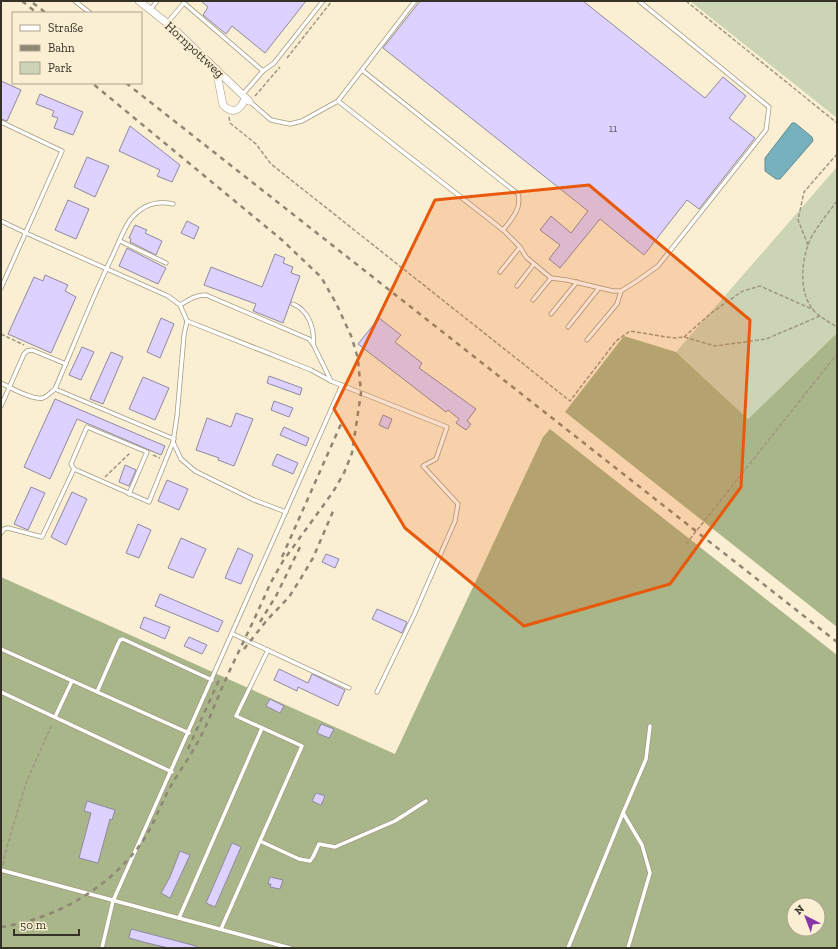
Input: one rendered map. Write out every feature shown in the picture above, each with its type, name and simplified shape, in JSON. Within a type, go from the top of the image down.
[{"type":"street","name":"Hornpottweg","points":[[138,1],[168,23],[246,98]]},
{"type":"street","points":[[216,69],[220,85],[221,98],[223,105],[227,109],[232,111],[239,108],[246,98]]},
{"type":"lane","points":[[75,1],[89,12]]},
{"type":"lane","points":[[80,5],[83,1]]},
{"type":"lane","points":[[150,10],[157,1]]},
{"type":"lane","points":[[323,1],[274,63],[263,71],[246,98],[271,120],[290,124],[302,121],[338,101],[415,1]]},
{"type":"lane","points":[[338,101],[503,230],[520,247],[526,257],[551,278],[577,282],[613,291],[621,291],[658,266],[766,130],[769,107],[639,1]]},
{"type":"lane","points":[[168,23],[184,2],[263,71]]},
{"type":"lane","points":[[362,70],[518,194],[520,202],[517,211],[513,219],[503,230]]},
{"type":"lane","points":[[1,122],[62,151],[1,288]]},
{"type":"lane","points":[[1,383],[35,398],[42,398],[55,389],[107,268],[130,221],[138,212],[150,204],[161,202],[174,204]]},
{"type":"lane","points":[[1,220],[26,233],[168,296],[180,305],[187,320],[184,335],[174,440],[149,502],[129,494],[74,470],[71,464],[87,427],[147,452],[129,494]]},
{"type":"lane","points":[[120,241],[166,263]]},
{"type":"lane","points":[[500,272],[520,247]]},
{"type":"lane","points":[[517,286],[534,264]]},
{"type":"lane","points":[[534,300],[551,278]]},
{"type":"lane","points":[[551,314],[577,282]]},
{"type":"lane","points":[[568,327],[599,288]]},
{"type":"lane","points":[[587,340],[617,304],[621,291]]},
{"type":"lane","points":[[180,305],[198,295],[206,295],[302,336],[313,344],[331,381]]},
{"type":"lane","points":[[293,304],[300,307],[308,318],[314,338],[313,344]]},
{"type":"lane","points":[[187,320],[311,370],[331,381],[447,427],[436,459],[423,466],[458,504],[455,520],[414,615],[377,692]]},
{"type":"lane","points":[[1,406],[24,354],[27,351],[32,350],[66,364]]},
{"type":"lane","points":[[102,948],[113,900],[172,772],[342,385]]},
{"type":"lane","points":[[55,389],[174,440],[181,459],[195,471],[254,500],[286,512]]},
{"type":"lane","points":[[1,533],[4,529],[8,528],[42,537],[74,470]]},
{"type":"lane","points":[[1,524],[4,529]]},
{"type":"lane","points":[[233,634],[349,688]]},
{"type":"lane","points":[[97,692],[118,644],[122,639],[212,680]]},
{"type":"lane","points":[[1,650],[189,733]]},
{"type":"lane","points":[[221,929],[302,746],[236,716],[268,650]]},
{"type":"lane","points":[[55,717],[72,681]]},
{"type":"lane","points":[[1,692],[172,772]]},
{"type":"lane","points":[[568,948],[646,760],[650,726]]},
{"type":"lane","points":[[179,918],[262,728]]},
{"type":"lane","points":[[260,841],[299,859],[310,861],[319,844],[334,848],[395,821],[426,801]]},
{"type":"lane","points":[[623,813],[642,845],[650,873],[628,948]]},
{"type":"lane","points":[[1,871],[290,948]]},
{"type":"path","points":[[686,1],[837,123]]},
{"type":"path","points":[[227,109],[230,123],[256,144],[271,164],[570,401],[616,342],[630,331],[673,338],[684,337],[715,346],[766,339],[820,316]]},
{"type":"path","points":[[808,245],[798,220],[804,192],[837,154]]},
{"type":"path","points":[[837,201],[818,226],[808,245],[802,274],[807,299],[814,310],[820,316],[837,327]]},
{"type":"path","points":[[684,337],[710,314],[728,301],[743,291],[760,286],[814,310]]},
{"type":"path","points":[[1,334],[24,344],[27,351]]},
{"type":"path","points":[[686,544],[837,354]]},
{"type":"path","points":[[101,482],[136,448]]},
{"type":"path","points":[[1,871],[26,783],[55,717]]},
{"type":"highlighted area","points":[[589,185],[750,320],[741,487],[670,584],[524,626],[405,528],[334,409],[435,200]]},
{"type":"green space","points":[[690,1],[837,1],[837,118]]},
{"type":"green space","points":[[837,167],[837,333],[748,419],[676,352]]},
{"type":"green space","points":[[837,333],[837,627],[565,412],[624,336],[676,352],[748,419]]},
{"type":"green space","points":[[550,429],[837,655],[837,948],[1,948],[1,577],[395,754],[543,437]]},
{"type":"water","points":[[792,123],[795,123],[812,137],[813,141],[780,179],[776,179],[765,171],[765,158]]},
{"type":"building","points":[[201,1],[306,1],[265,53],[232,26],[226,34],[203,15],[208,7]]},
{"type":"building","points":[[420,1],[583,1],[705,98],[723,77],[746,96],[729,118],[755,138],[699,209],[687,200],[644,255],[600,219],[560,268],[549,259],[560,245],[540,230],[551,216],[571,233],[588,211],[383,48]]},
{"type":"building","points":[[1,81],[21,90],[7,121],[1,119]]},
{"type":"building","points":[[40,94],[83,112],[73,135],[54,128],[58,118],[52,116],[54,111],[36,104]]},
{"type":"building","points":[[130,126],[180,165],[172,182],[157,176],[160,170],[119,151]]},
{"type":"building","points":[[87,157],[109,166],[95,197],[74,187]]},
{"type":"building","points":[[68,200],[89,209],[76,239],[55,230]]},
{"type":"building","points":[[187,221],[199,227],[194,239],[181,233]]},
{"type":"building","points":[[135,225],[147,230],[145,233],[162,241],[156,255],[130,242],[131,239],[129,238]]},
{"type":"building","points":[[127,248],[166,268],[158,284],[119,266]]},
{"type":"building","points":[[275,254],[285,258],[283,263],[293,267],[291,273],[300,276],[283,323],[253,311],[256,304],[204,285],[211,267],[262,287]]},
{"type":"building","points":[[45,275],[68,285],[65,291],[76,297],[51,353],[8,334],[34,277],[43,281]]},
{"type":"building","points":[[161,318],[174,324],[160,358],[147,352]]},
{"type":"building","points":[[379,318],[401,335],[395,342],[422,363],[419,368],[476,409],[467,421],[471,424],[466,430],[456,423],[459,419],[448,410],[446,412],[358,344]]},
{"type":"building","points":[[82,347],[94,352],[81,380],[69,375]]},
{"type":"building","points":[[111,352],[123,357],[103,404],[90,399]]},
{"type":"building","points":[[269,376],[302,388],[300,395],[267,383]]},
{"type":"building","points":[[143,377],[169,388],[155,420],[129,409]]},
{"type":"building","points":[[55,399],[165,446],[161,455],[77,419],[50,479],[24,467]]},
{"type":"building","points":[[274,401],[293,408],[289,417],[271,410]]},
{"type":"building","points":[[236,413],[253,419],[234,466],[218,460],[219,458],[196,450],[207,418],[231,427]]},
{"type":"building","points":[[383,415],[392,419],[388,429],[379,425]]},
{"type":"building","points":[[284,427],[309,438],[306,446],[280,435]]},
{"type":"building","points":[[277,454],[298,463],[293,474],[272,465]]},
{"type":"building","points":[[125,465],[136,470],[129,486],[119,482]]},
{"type":"building","points":[[167,480],[188,489],[179,510],[158,501]]},
{"type":"building","points":[[31,487],[45,493],[28,530],[14,524]]},
{"type":"building","points":[[72,492],[87,499],[66,545],[51,537]]},
{"type":"building","points":[[138,524],[151,530],[139,558],[126,553]]},
{"type":"building","points":[[181,538],[206,549],[193,578],[168,568]]},
{"type":"building","points":[[238,548],[253,555],[241,584],[225,578]]},
{"type":"building","points":[[326,554],[339,559],[335,568],[322,562]]},
{"type":"building","points":[[160,594],[223,621],[218,632],[155,606]]},
{"type":"building","points":[[377,609],[407,622],[402,633],[372,619]]},
{"type":"building","points":[[144,617],[170,627],[165,639],[140,628]]},
{"type":"building","points":[[189,637],[207,645],[202,654],[184,646]]},
{"type":"building","points":[[279,669],[308,683],[312,674],[345,690],[338,706],[298,687],[297,691],[274,680]]},
{"type":"building","points":[[270,699],[284,706],[280,713],[266,706]]},
{"type":"building","points":[[321,724],[334,729],[329,738],[317,733]]},
{"type":"building","points":[[316,793],[325,796],[321,805],[312,801]]},
{"type":"building","points":[[87,801],[115,810],[112,820],[110,819],[98,863],[79,858],[91,813],[84,811]]},
{"type":"building","points":[[232,843],[241,847],[215,907],[206,903]]},
{"type":"building","points":[[180,851],[190,855],[170,898],[161,893],[170,877]]},
{"type":"building","points":[[270,877],[283,880],[280,889],[270,887],[271,884],[268,884]]},
{"type":"building","points":[[131,929],[196,946],[195,948],[169,948],[147,943],[129,938]]},
{"type":"railway","points":[[22,1],[36,12]]},
{"type":"railway","points":[[33,3],[45,12]]},
{"type":"railway","points":[[1,927],[40,917],[59,910],[76,901],[109,878],[124,864],[143,841],[173,782],[194,749],[203,731],[270,584],[283,561],[333,492],[344,473],[352,453],[361,393],[358,359],[352,338],[336,303],[321,277],[282,240],[93,84]]},
{"type":"railway","points":[[127,84],[837,642]]},
{"type":"railway","points":[[282,557],[341,424]]},
{"type":"railway","points":[[244,649],[267,620],[289,597],[313,558],[334,509]]},
{"type":"railway","points":[[260,622],[276,596],[301,545]]},
{"type":"railway","points":[[188,749],[219,680]]}]
